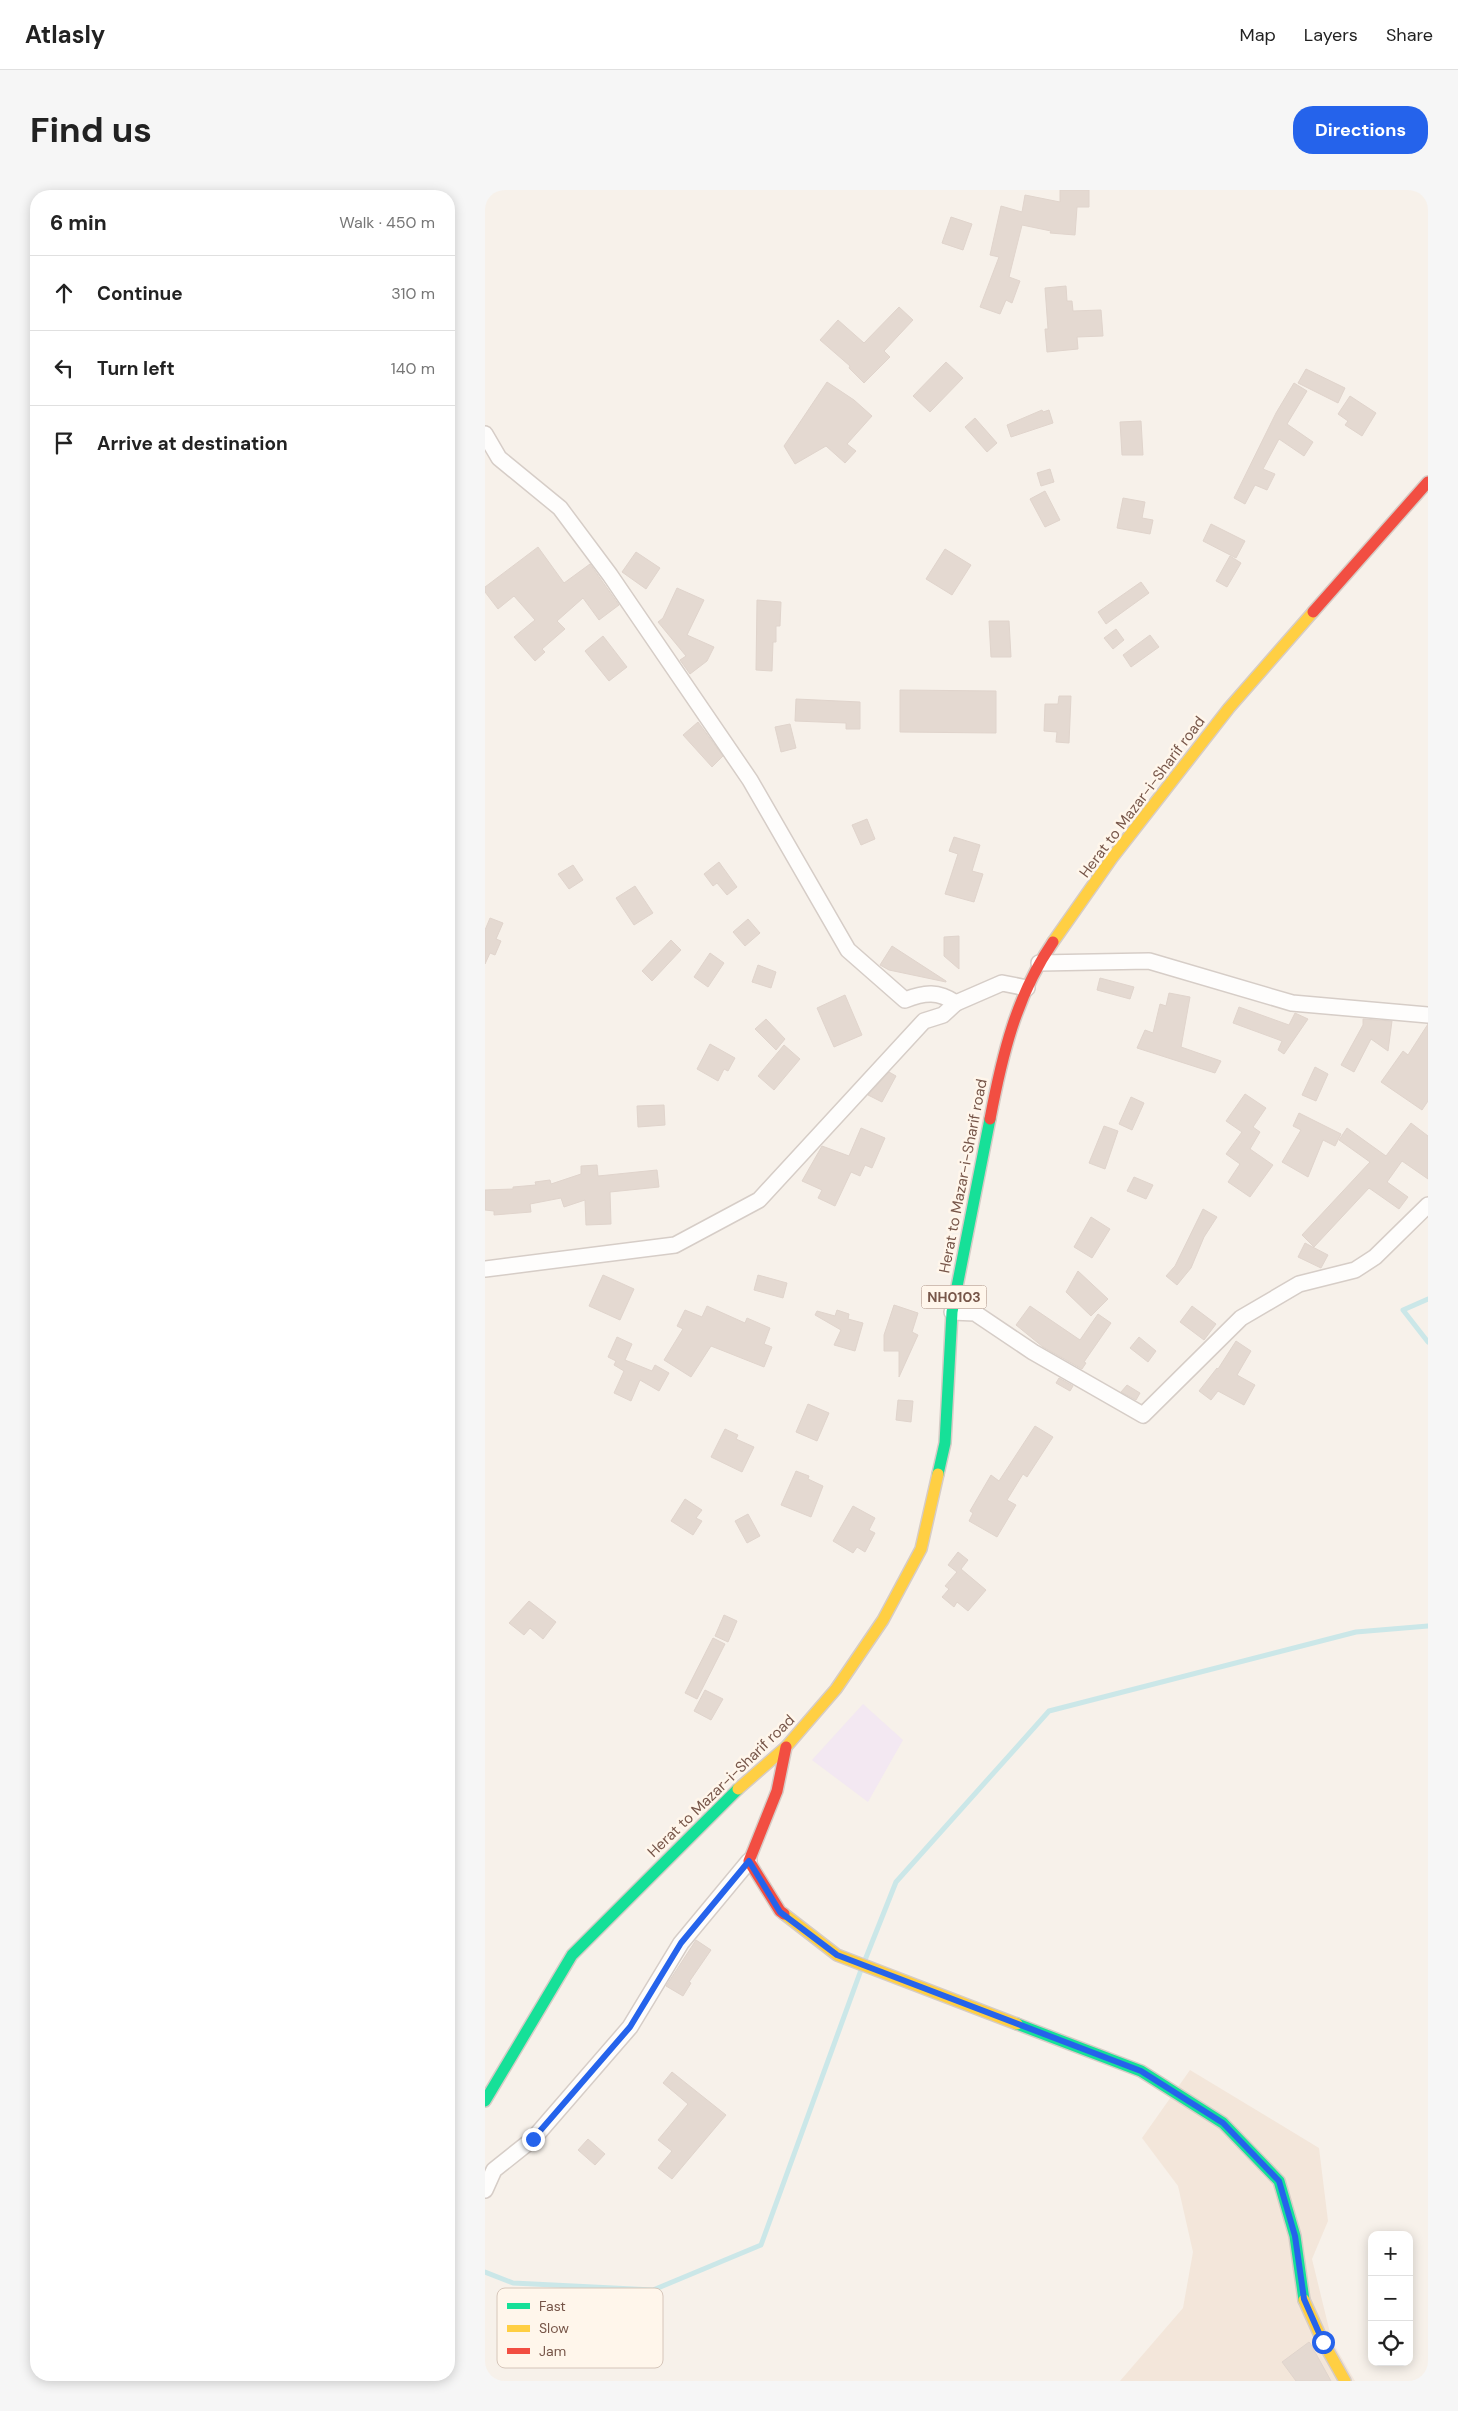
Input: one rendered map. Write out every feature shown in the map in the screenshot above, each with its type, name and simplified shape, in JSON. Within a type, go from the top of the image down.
[{"type":"main road","name":"Herat to Mazar-i-Sharif road","points":[[485,2101],[572,1955],[748,1779],[787,1747],[836,1689],[883,1620],[921,1549],[945,1443],[952,1312],[1003,1052],[1027,988],[1039,963],[1112,858],[1229,708],[1428,482]]},
{"type":"main road","points":[[787,1747],[777,1791],[749,1861],[780,1912],[837,1955],[1141,2071],[1223,2123],[1279,2181],[1295,2236],[1304,2299],[1323,2342],[1345,2381]]},
{"type":"street","points":[[485,434],[499,458],[560,508],[610,575],[750,780],[848,950],[905,1000],[919,995],[943,995],[956,1004]]},
{"type":"street","points":[[1039,963],[1149,961],[1292,1003],[1428,1015]]},
{"type":"street","points":[[485,1269],[675,1245],[759,1200],[924,1021],[943,1015],[956,1004],[1002,983],[1027,988]]},
{"type":"street","points":[[952,1312],[975,1313],[1033,1352],[1143,1416],[1241,1318],[1299,1284],[1355,1270],[1375,1257],[1428,1205]]},
{"type":"street","points":[[485,2190],[494,2170],[533,2139],[630,2027],[681,1943],[749,1861]]},
{"type":"shaded area","points":[[863,1704],[903,1740],[868,1802],[812,1760]]},
{"type":"shaded area","points":[[1190,2070],[1319,2148],[1328,2221],[1312,2259],[1332,2341],[1355,2381],[1120,2381],[1183,2308],[1193,2252],[1178,2186],[1142,2138]]},
{"type":"building","points":[[1060,190],[1089,190],[1089,207],[1077,207],[1075,235],[1050,233],[1051,231],[1022,225],[1009,277],[1020,281],[1012,303],[1006,300],[1000,314],[980,307],[999,257],[990,255],[1001,206],[1022,212],[1025,195],[1060,202]]},
{"type":"building","points":[[951,217],[972,224],[963,250],[942,243]]},
{"type":"building","points":[[1066,286],[1067,301],[1072,301],[1073,311],[1101,310],[1103,336],[1077,337],[1078,349],[1047,352],[1045,329],[1048,329],[1045,288]]},
{"type":"building","points":[[899,307],[913,320],[884,351],[890,357],[864,383],[849,368],[850,366],[820,340],[838,320],[864,343]]},
{"type":"building","points":[[946,362],[963,378],[930,412],[913,396]]},
{"type":"building","points":[[1306,369],[1345,388],[1338,403],[1298,383]]},
{"type":"building","points":[[827,382],[854,400],[872,416],[847,444],[856,451],[845,463],[826,446],[795,464],[784,446]]},
{"type":"building","points":[[1294,383],[1307,391],[1287,424],[1313,442],[1304,456],[1279,439],[1263,469],[1275,474],[1267,490],[1255,485],[1245,504],[1234,498],[1276,413]]},
{"type":"building","points":[[1350,396],[1376,413],[1362,436],[1345,425],[1348,421],[1338,414]]},
{"type":"building","points":[[1042,410],[1043,412],[1049,410],[1053,423],[1011,437],[1007,425]]},
{"type":"building","points":[[975,418],[997,443],[987,452],[965,427]]},
{"type":"building","points":[[1141,421],[1143,455],[1122,455],[1120,422]]},
{"type":"building","points":[[1050,469],[1054,482],[1041,486],[1037,473]]},
{"type":"building","points":[[1045,491],[1060,520],[1045,527],[1030,499]]},
{"type":"building","points":[[1123,498],[1145,502],[1142,518],[1153,520],[1150,534],[1117,528]]},
{"type":"building","points":[[1211,524],[1245,541],[1236,558],[1203,541]]},
{"type":"building","points":[[538,547],[564,583],[590,564],[619,605],[599,620],[583,598],[557,621],[565,629],[542,649],[545,652],[535,661],[514,637],[535,620],[514,596],[498,609],[485,592],[485,587]]},
{"type":"building","points":[[945,549],[971,565],[952,595],[926,579]]},
{"type":"building","points":[[636,552],[660,568],[646,589],[622,572]]},
{"type":"building","points":[[1230,556],[1241,563],[1227,587],[1216,581]]},
{"type":"building","points":[[1141,582],[1149,593],[1106,624],[1098,612]]},
{"type":"building","points":[[677,588],[704,600],[687,635],[714,647],[707,661],[690,674],[680,660],[686,656],[658,622],[663,618]]},
{"type":"building","points":[[757,600],[781,602],[780,626],[776,626],[776,642],[773,642],[772,671],[756,670]]},
{"type":"building","points":[[989,621],[1009,621],[1011,657],[991,657]]},
{"type":"building","points":[[1116,629],[1124,640],[1113,649],[1104,638]]},
{"type":"building","points":[[1150,635],[1159,647],[1131,667],[1123,655]]},
{"type":"building","points":[[603,636],[627,667],[609,681],[585,651]]},
{"type":"building","points":[[900,690],[996,691],[996,733],[900,732]]},
{"type":"building","points":[[1059,696],[1071,696],[1069,743],[1056,742],[1057,732],[1044,731],[1045,704],[1058,704]]},
{"type":"building","points":[[796,699],[860,702],[860,729],[846,729],[846,723],[795,721]]},
{"type":"building","points":[[698,722],[723,756],[712,767],[683,735]]},
{"type":"building","points":[[790,724],[796,748],[781,752],[775,727]]},
{"type":"building","points":[[867,819],[875,839],[861,845],[852,825]]},
{"type":"building","points":[[954,837],[980,845],[972,871],[983,874],[974,902],[945,894],[958,854],[949,851]]},
{"type":"building","points":[[719,862],[737,887],[727,895],[717,883],[713,886],[704,874]]},
{"type":"building","points":[[573,865],[583,880],[569,889],[558,874]]},
{"type":"building","points":[[635,886],[653,913],[634,925],[616,898]]},
{"type":"building","points":[[490,918],[503,923],[496,939],[501,941],[495,955],[490,953],[485,964],[485,930]]},
{"type":"building","points":[[748,919],[760,933],[745,946],[733,932]]},
{"type":"building","points":[[959,936],[959,969],[944,956],[944,937]]},
{"type":"building","points":[[671,940],[681,950],[652,981],[642,971]]},
{"type":"building","points":[[892,946],[946,982],[889,970],[880,965]]},
{"type":"building","points":[[710,953],[724,963],[708,987],[694,977]]},
{"type":"building","points":[[758,965],[776,972],[771,988],[752,982]]},
{"type":"building","points":[[1100,978],[1134,987],[1130,999],[1097,990]]},
{"type":"building","points":[[1169,993],[1190,997],[1181,1047],[1221,1061],[1215,1073],[1137,1048],[1145,1030],[1153,1033],[1160,1004],[1166,1006]]},
{"type":"building","points":[[845,995],[862,1035],[834,1047],[817,1008]]},
{"type":"building","points":[[1239,1007],[1289,1025],[1295,1013],[1308,1019],[1284,1054],[1278,1050],[1282,1041],[1233,1023]]},
{"type":"building","points":[[766,1019],[785,1039],[776,1050],[755,1029]]},
{"type":"building","points":[[1363,1019],[1392,1021],[1388,1051],[1371,1039],[1354,1072],[1341,1065],[1363,1025]]},
{"type":"building","points":[[1428,1024],[1428,1101],[1422,1110],[1381,1082],[1403,1051],[1408,1055]]},
{"type":"building","points":[[710,1044],[735,1058],[728,1071],[724,1069],[718,1081],[697,1069]]},
{"type":"building","points":[[784,1045],[800,1059],[774,1090],[758,1076]]},
{"type":"building","points":[[1315,1067],[1328,1074],[1316,1101],[1302,1095]]},
{"type":"building","points":[[889,1072],[896,1076],[882,1102],[868,1095]]},
{"type":"building","points":[[1245,1094],[1266,1108],[1253,1127],[1260,1132],[1250,1149],[1273,1165],[1250,1197],[1228,1182],[1240,1164],[1226,1154],[1242,1132],[1226,1121]]},
{"type":"building","points":[[1131,1097],[1144,1103],[1132,1130],[1119,1124]]},
{"type":"building","points":[[664,1105],[665,1125],[638,1127],[637,1106]]},
{"type":"building","points":[[1299,1113],[1341,1134],[1335,1146],[1323,1140],[1308,1177],[1282,1162],[1301,1130],[1293,1126]]},
{"type":"building","points":[[1411,1123],[1428,1136],[1428,1179],[1402,1161],[1387,1182],[1408,1197],[1399,1209],[1369,1188],[1314,1247],[1302,1235],[1370,1162],[1339,1140],[1347,1128],[1386,1156]]},
{"type":"building","points":[[1104,1126],[1118,1131],[1105,1169],[1089,1163]]},
{"type":"building","points":[[861,1128],[885,1138],[872,1168],[865,1165],[860,1176],[851,1172],[835,1206],[818,1198],[822,1190],[802,1181],[822,1146],[849,1156]]},
{"type":"building","points":[[597,1165],[598,1176],[657,1170],[659,1187],[610,1192],[611,1224],[586,1225],[585,1200],[564,1207],[561,1198],[530,1204],[531,1212],[494,1215],[494,1211],[485,1210],[485,1190],[513,1189],[513,1187],[536,1185],[535,1182],[550,1180],[551,1184],[581,1174],[581,1166]]},
{"type":"building","points":[[1134,1177],[1153,1185],[1146,1199],[1127,1191]]},
{"type":"building","points":[[1203,1209],[1217,1217],[1204,1237],[1191,1268],[1177,1285],[1166,1276],[1175,1266]]},
{"type":"building","points":[[1091,1217],[1110,1229],[1092,1258],[1074,1247]]},
{"type":"building","points":[[1305,1243],[1328,1255],[1321,1268],[1298,1257]]},
{"type":"building","points":[[1078,1271],[1108,1299],[1091,1316],[1066,1292]]},
{"type":"building","points":[[603,1275],[634,1289],[620,1320],[589,1306]]},
{"type":"building","points":[[758,1275],[787,1283],[783,1298],[754,1290]]},
{"type":"building","points":[[894,1305],[918,1313],[912,1332],[918,1335],[899,1377],[899,1351],[884,1351],[884,1335]]},
{"type":"building","points":[[707,1306],[745,1323],[747,1318],[770,1328],[764,1344],[772,1347],[764,1367],[711,1346],[691,1377],[664,1360],[683,1329],[677,1326],[685,1310],[702,1317]]},
{"type":"building","points":[[1030,1306],[1080,1340],[1098,1314],[1111,1323],[1084,1362],[1086,1363],[1082,1369],[1043,1347],[1016,1325]]},
{"type":"building","points":[[1192,1306],[1216,1324],[1204,1340],[1180,1322]]},
{"type":"building","points":[[837,1310],[849,1314],[848,1319],[863,1323],[855,1351],[834,1345],[841,1330],[815,1315],[817,1311],[835,1316]]},
{"type":"building","points":[[617,1337],[632,1344],[625,1360],[652,1371],[655,1365],[669,1373],[659,1391],[640,1380],[631,1401],[614,1393],[624,1371],[614,1365],[616,1361],[608,1357]]},
{"type":"building","points":[[1139,1337],[1156,1351],[1148,1362],[1130,1348]]},
{"type":"building","points":[[1236,1341],[1251,1351],[1237,1375],[1255,1385],[1244,1405],[1218,1391],[1211,1400],[1199,1391],[1218,1369]]},
{"type":"building","points":[[1059,1378],[1073,1386],[1070,1391],[1056,1383]]},
{"type":"building","points":[[1127,1385],[1140,1393],[1136,1400],[1121,1392]]},
{"type":"building","points":[[898,1400],[913,1401],[911,1422],[896,1420]]},
{"type":"building","points":[[808,1404],[829,1413],[817,1441],[796,1432]]},
{"type":"building","points":[[1035,1426],[1053,1437],[1027,1477],[1023,1474],[1007,1500],[1016,1505],[997,1537],[969,1521],[973,1513],[970,1511],[991,1475],[999,1481]]},
{"type":"building","points":[[725,1429],[738,1435],[736,1439],[754,1447],[742,1472],[711,1457]]},
{"type":"building","points":[[796,1471],[809,1476],[808,1479],[823,1486],[811,1517],[781,1505]]},
{"type":"building","points":[[685,1499],[702,1510],[696,1518],[702,1521],[693,1535],[671,1521]]},
{"type":"building","points":[[853,1506],[875,1518],[869,1530],[875,1533],[865,1552],[857,1547],[853,1553],[833,1541]]},
{"type":"building","points":[[748,1514],[760,1536],[747,1543],[735,1521]]},
{"type":"building","points":[[958,1552],[968,1560],[961,1569],[986,1590],[968,1611],[957,1602],[954,1607],[942,1597],[949,1589],[945,1586],[957,1572],[948,1565]]},
{"type":"building","points":[[529,1601],[556,1622],[543,1639],[530,1628],[524,1635],[509,1623]]},
{"type":"building","points":[[724,1615],[737,1621],[728,1642],[715,1636]]},
{"type":"building","points":[[713,1638],[725,1644],[697,1699],[685,1693]]},
{"type":"building","points":[[705,1690],[723,1699],[711,1720],[694,1711]]},
{"type":"building","points":[[696,1940],[711,1950],[689,1982],[691,1983],[683,1996],[666,1986]]},
{"type":"building","points":[[672,2072],[726,2115],[672,2179],[658,2168],[672,2151],[658,2140],[688,2104],[663,2083]]},
{"type":"building","points":[[588,2139],[605,2154],[595,2165],[578,2150]]},
{"type":"building","points":[[1309,2342],[1331,2381],[1296,2381],[1282,2362]]},
{"type":"waterway","points":[[1428,1299],[1403,1310],[1428,1342]]},
{"type":"waterway","points":[[865,1960],[896,1882],[1049,1711],[1356,1632],[1428,1626]]},
{"type":"waterway","points":[[658,2288],[761,2245],[861,1970]]},
{"type":"waterway","points":[[485,2272],[513,2283],[613,2288]]},
{"type":"traffic: fast","points":[[938,1474],[945,1443],[952,1312],[990,1119]]},
{"type":"traffic: fast","points":[[485,2101],[572,1955],[738,1789]]},
{"type":"traffic: fast","points":[[1017,2024],[1141,2071],[1223,2123],[1279,2181],[1295,2236],[1304,2300]]},
{"type":"traffic: slow","points":[[1053,942],[1112,858],[1229,708],[1313,612]]},
{"type":"traffic: slow","points":[[738,1789],[786,1747],[836,1689],[883,1620],[921,1549],[938,1474]]},
{"type":"traffic: slow","points":[[784,1914],[837,1955],[1017,2024]]},
{"type":"traffic: slow","points":[[1304,2300],[1323,2342],[1345,2381]]},
{"type":"traffic: jam","points":[[1313,612],[1428,482]]},
{"type":"traffic: jam","points":[[990,1119],[1012,1027],[1029,984],[1053,942]]},
{"type":"traffic: jam","points":[[784,1914],[780,1911],[749,1861],[777,1791],[786,1747]]},
{"type":"route","points":[[533,2139],[630,2027],[681,1943],[749,1861],[780,1912],[837,1955],[1141,2071],[1223,2123],[1279,2181],[1295,2236],[1304,2299],[1323,2342]]}]
